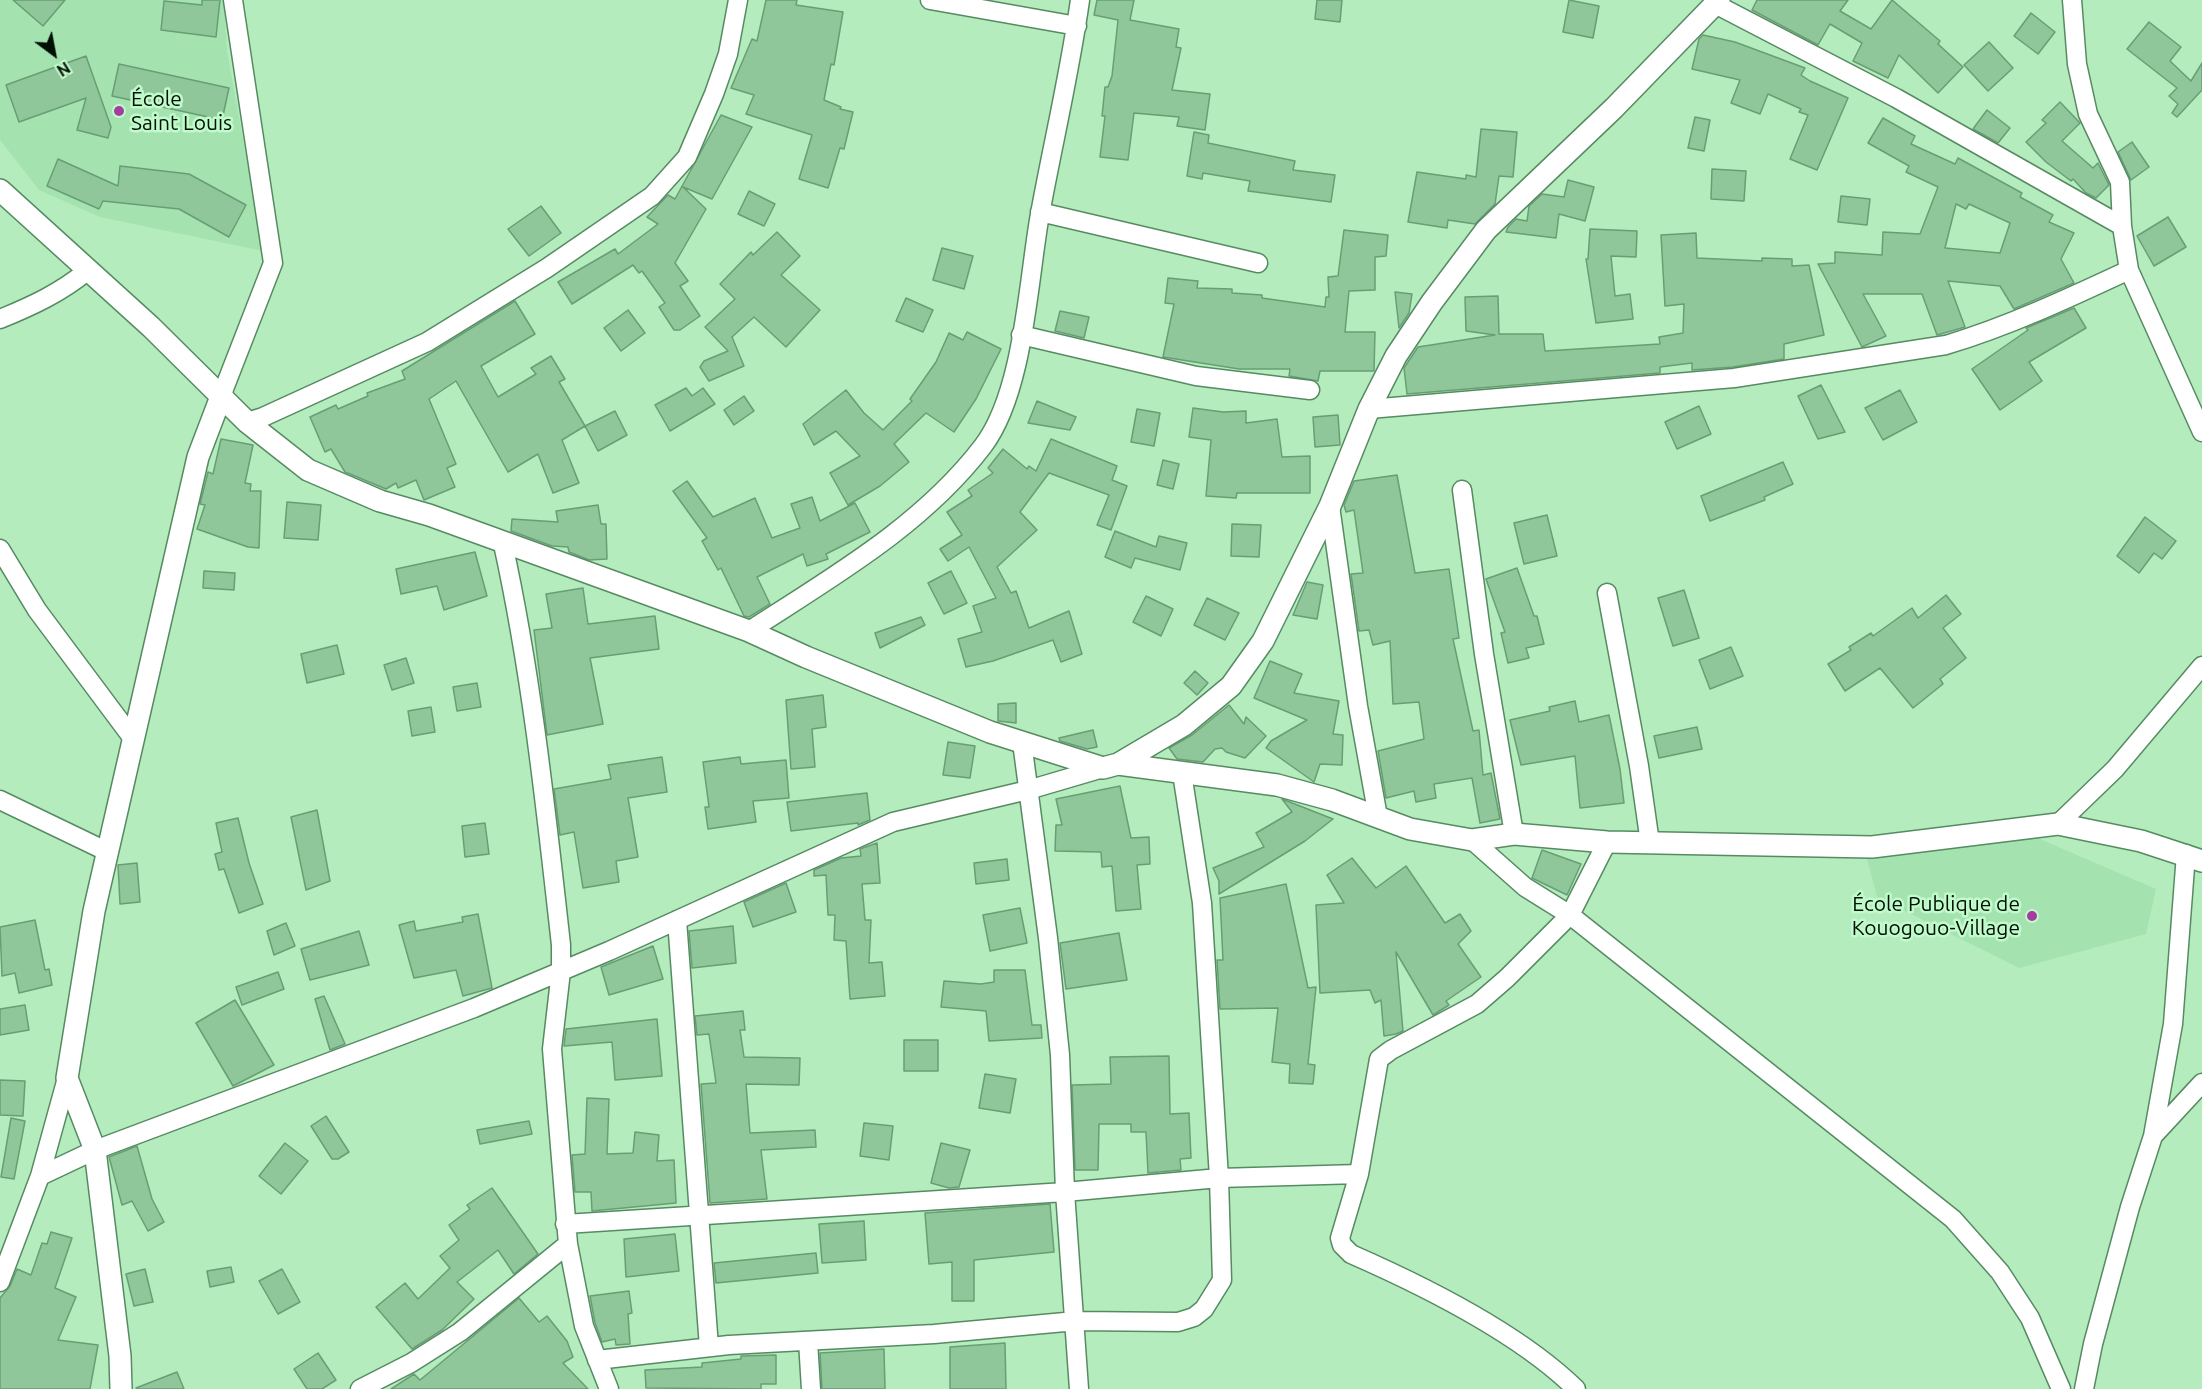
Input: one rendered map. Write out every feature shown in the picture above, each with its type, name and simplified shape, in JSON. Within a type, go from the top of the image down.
[{"type":"street","points":[[0,1282],[40,1176],[67,1077],[94,911],[198,457],[273,263],[233,0]]},
{"type":"street","points":[[247,422],[290,405],[427,342],[547,268],[652,196],[687,157],[728,54],[738,0]]},
{"type":"street","points":[[930,0],[1077,26]]},
{"type":"street","points":[[749,631],[871,551],[914,518],[951,483],[985,444],[1004,407],[1015,369],[1040,212],[1063,109],[1080,0]]},
{"type":"street","points":[[2072,0],[2077,64],[2086,104],[2120,182],[2122,225],[2129,270],[2202,432]]},
{"type":"street","points":[[40,1176],[95,1150],[408,1034],[677,920],[893,822],[1028,790],[1110,766],[1184,725],[1231,686],[1263,640],[1330,506],[1369,409],[1396,356],[1486,230],[1614,108],[1717,2],[1896,98],[2122,225]]},
{"type":"street","points":[[0,190],[222,394],[247,422],[308,470],[380,501],[429,515],[503,544],[749,631],[806,657],[1022,742],[1110,766],[1277,785],[1332,800],[1410,829],[1472,840],[1514,834],[1607,842],[1872,847],[2058,824],[2098,830],[2194,857],[2173,1024],[2153,1136],[2130,1207],[2084,1389]]},
{"type":"street","points":[[1040,212],[1258,263]]},
{"type":"street","points":[[1369,409],[1712,380],[1946,345],[1979,335],[2047,308],[2129,270]]},
{"type":"street","points":[[0,320],[39,304],[66,288],[87,271]]},
{"type":"street","points":[[1021,335],[1196,376],[1310,390]]},
{"type":"street","points":[[1462,490],[1484,654],[1514,834]]},
{"type":"street","points":[[1330,506],[1358,706],[1378,817]]},
{"type":"street","points":[[503,544],[521,627],[551,856],[561,970],[552,1049],[567,1244],[579,1304],[609,1389]]},
{"type":"street","points":[[0,549],[37,610],[134,740]]},
{"type":"street","points":[[1607,593],[1639,766],[1650,843]]},
{"type":"street","points":[[2058,824],[2115,769],[2202,666]]},
{"type":"street","points":[[1022,742],[1048,938],[1060,1055],[1065,1192],[1076,1321],[1079,1389]]},
{"type":"street","points":[[597,1360],[709,1347],[934,1334],[1076,1321],[1178,1322],[1194,1317],[1204,1309],[1222,1280],[1219,1178],[1202,903],[1182,773]]},
{"type":"street","points":[[0,800],[108,852]]},
{"type":"street","points":[[1472,840],[1525,887],[1570,915],[1953,1218],[2000,1272],[2030,1318],[2061,1389]]},
{"type":"street","points":[[1576,1389],[1560,1373],[1524,1347],[1457,1307],[1346,1250],[1340,1238],[1359,1174],[1379,1059],[1391,1050],[1477,1004],[1507,978],[1570,915],[1607,842]]},
{"type":"street","points":[[677,920],[709,1347]]},
{"type":"street","points":[[67,1077],[95,1150],[120,1356],[121,1389]]},
{"type":"street","points":[[2153,1136],[2202,1083]]},
{"type":"street","points":[[565,1224],[1065,1192],[1219,1178],[1359,1174]]},
{"type":"street","points":[[360,1389],[454,1337],[567,1244]]},
{"type":"street","points":[[808,1341],[811,1389]]},
{"type":"shaded area","name":"École Saint Louis","points":[[0,0],[224,0],[227,50],[263,251],[100,217],[39,190],[0,140]]},
{"type":"shaded area","name":"École Publique de Kouogouo-Village","points":[[2033,836],[2156,889],[2146,934],[2019,968],[1877,897],[1867,859]]},
{"type":"building","points":[[13,0],[65,0],[43,26]]},
{"type":"building","points":[[202,0],[220,0],[216,37],[161,30],[164,1],[202,5]]},
{"type":"building","points":[[766,0],[797,0],[796,5],[843,12],[834,65],[831,64],[824,100],[841,107],[840,109],[853,112],[844,149],[840,148],[828,188],[799,179],[812,135],[746,114],[754,95],[731,88],[752,39],[757,41]]},
{"type":"building","points":[[1097,0],[1134,0],[1130,20],[1179,29],[1176,47],[1181,48],[1172,90],[1210,94],[1205,130],[1177,126],[1179,117],[1134,113],[1128,160],[1100,157],[1105,116],[1102,116],[1105,87],[1108,87],[1112,76],[1118,20],[1094,15]]},
{"type":"building","points":[[1317,0],[1342,0],[1340,22],[1315,19]]},
{"type":"building","points":[[1569,0],[1599,6],[1593,38],[1563,32]]},
{"type":"building","points":[[1757,0],[1848,0],[1840,11],[1871,29],[1892,0],[1940,41],[1938,44],[1963,67],[1938,93],[1899,55],[1888,78],[1853,61],[1862,43],[1830,24],[1818,45],[1752,10]]},
{"type":"building","points":[[2031,13],[2055,32],[2038,54],[2014,36]]},
{"type":"building","points":[[2149,22],[2181,47],[2170,61],[2191,81],[2202,63],[2202,90],[2177,117],[2172,113],[2178,104],[2169,96],[2177,88],[2127,49]]},
{"type":"building","points":[[1703,35],[1735,42],[1805,68],[1801,75],[1848,98],[1817,170],[1790,159],[1808,115],[1799,112],[1801,109],[1768,94],[1760,114],[1731,103],[1740,80],[1692,69],[1699,39]]},
{"type":"building","points":[[1989,42],[2013,68],[1988,91],[1964,65]]},
{"type":"building","points":[[86,56],[111,127],[108,138],[77,130],[86,98],[19,122],[6,85]]},
{"type":"building","points":[[119,64],[229,88],[222,120],[112,96]]},
{"type":"building","points":[[2060,102],[2080,123],[2062,141],[2093,168],[2098,163],[2109,185],[2096,198],[2086,193],[2073,179],[2071,181],[2046,162],[2026,142],[2046,123],[2042,120]]},
{"type":"building","points":[[1987,110],[2010,128],[1998,143],[1973,129]]},
{"type":"building","points":[[721,115],[752,127],[712,199],[683,187],[706,209],[675,263],[688,281],[680,286],[700,316],[680,330],[674,330],[659,307],[665,303],[642,271],[639,273],[633,265],[572,304],[558,282],[615,249],[618,254],[658,224],[647,217],[668,195],[675,199]]},
{"type":"building","points":[[1695,117],[1710,120],[1704,151],[1688,148]]},
{"type":"building","points":[[1883,118],[1915,136],[1911,144],[1955,164],[1958,158],[2022,193],[2020,197],[2053,215],[2049,222],[2074,233],[2061,259],[2074,283],[2014,309],[2000,286],[1948,281],[1965,327],[1937,335],[1922,294],[1863,294],[1886,336],[1862,347],[1818,264],[1835,263],[1835,252],[1882,255],[1883,232],[1920,234],[1938,187],[1906,172],[1909,166],[1868,143]],"holes":[[[1956,204],[1966,209],[1969,204],[2010,223],[2000,253],[1945,248]]]},
{"type":"building","points":[[1481,129],[1517,132],[1513,177],[1499,176],[1495,204],[1475,224],[1448,220],[1447,228],[1408,222],[1417,172],[1466,179],[1466,175],[1476,177]]},
{"type":"building","points":[[1194,132],[1209,135],[1208,143],[1295,161],[1293,170],[1335,175],[1331,202],[1248,191],[1250,181],[1203,173],[1202,179],[1187,176]]},
{"type":"building","points":[[2132,142],[2149,167],[2131,180],[2118,152]]},
{"type":"building","points":[[58,159],[118,186],[120,166],[189,174],[246,205],[229,237],[179,209],[103,201],[99,209],[47,186]]},
{"type":"building","points":[[1712,169],[1746,171],[1744,201],[1711,199]]},
{"type":"building","points":[[1568,180],[1594,187],[1585,221],[1559,214],[1556,238],[1506,232],[1516,219],[1527,221],[1529,206],[1542,194],[1564,197]]},
{"type":"building","points":[[749,191],[775,204],[764,226],[738,214]]},
{"type":"building","points":[[1841,196],[1870,199],[1867,225],[1838,222]]},
{"type":"building","points":[[541,206],[561,233],[529,256],[508,229]]},
{"type":"building","points":[[2168,217],[2186,247],[2154,266],[2137,236]]},
{"type":"building","points":[[1590,229],[1637,231],[1636,257],[1611,256],[1615,296],[1630,294],[1633,319],[1596,323],[1586,259],[1588,259]]},
{"type":"building","points":[[1344,230],[1388,235],[1386,256],[1375,257],[1375,290],[1349,291],[1345,332],[1375,332],[1374,371],[1320,371],[1318,381],[1289,376],[1290,369],[1239,369],[1163,357],[1174,304],[1165,303],[1168,278],[1198,281],[1197,288],[1232,289],[1232,293],[1262,295],[1262,298],[1325,307],[1326,297],[1329,297],[1328,277],[1338,276]]},
{"type":"building","points":[[777,232],[800,256],[781,275],[820,310],[786,347],[754,317],[732,337],[744,366],[709,381],[700,367],[704,361],[728,351],[705,327],[735,299],[720,284],[751,252],[753,255]]},
{"type":"building","points":[[1696,233],[1697,258],[1762,261],[1762,258],[1792,259],[1792,266],[1809,265],[1824,335],[1784,344],[1784,359],[1733,367],[1692,370],[1692,363],[1660,367],[1660,373],[1407,394],[1404,368],[1418,347],[1495,335],[1466,331],[1465,297],[1498,296],[1499,334],[1543,334],[1545,351],[1660,344],[1659,337],[1683,333],[1684,304],[1665,306],[1661,235]]},
{"type":"building","points":[[942,248],[973,256],[964,289],[933,280]]},
{"type":"building","points":[[1395,292],[1412,294],[1409,313],[1399,328]]},
{"type":"building","points":[[906,298],[933,310],[923,332],[896,321]]},
{"type":"building","points":[[515,301],[535,334],[481,366],[498,397],[536,374],[531,368],[551,356],[565,379],[559,382],[585,426],[562,440],[579,483],[553,493],[538,454],[508,472],[456,381],[429,399],[456,464],[447,468],[455,487],[424,500],[416,480],[398,488],[396,483],[386,489],[345,472],[331,449],[325,452],[310,417],[336,405],[338,409],[368,396],[367,393],[405,379],[402,371]]},
{"type":"building","points":[[2074,308],[2086,328],[2029,362],[2042,381],[2000,410],[1972,369],[2028,330],[2026,328]]},
{"type":"building","points":[[628,310],[645,333],[621,351],[604,328]]},
{"type":"building","points":[[1060,311],[1089,317],[1084,338],[1055,331]]},
{"type":"building","points":[[967,332],[1001,349],[976,399],[954,432],[926,413],[894,444],[909,462],[880,486],[848,505],[830,473],[860,456],[836,431],[814,445],[803,424],[846,390],[864,413],[883,430],[912,401],[910,399],[936,362],[949,333],[963,340]]},
{"type":"building","points":[[1821,385],[1845,432],[1818,439],[1798,396]]},
{"type":"building","points":[[686,388],[692,396],[703,388],[715,404],[670,431],[655,405]]},
{"type":"building","points":[[1900,390],[1917,422],[1883,440],[1865,408]]},
{"type":"building","points":[[744,396],[754,411],[734,425],[724,410]]},
{"type":"building","points":[[1037,401],[1076,417],[1070,430],[1028,423]]},
{"type":"building","points":[[1699,406],[1711,434],[1677,449],[1665,422]]},
{"type":"building","points":[[1193,408],[1223,412],[1246,411],[1246,423],[1277,419],[1282,457],[1310,456],[1310,493],[1237,493],[1236,498],[1206,496],[1211,440],[1189,437]]},
{"type":"building","points":[[1137,409],[1160,413],[1154,446],[1131,442]]},
{"type":"building","points":[[615,411],[627,435],[598,451],[585,426]]},
{"type":"building","points":[[1338,415],[1340,445],[1315,447],[1313,417]]},
{"type":"building","points":[[221,439],[253,445],[245,483],[251,484],[250,491],[261,491],[259,548],[248,547],[197,529],[205,505],[200,504],[208,472],[213,474]]},
{"type":"building","points":[[1051,439],[1117,466],[1112,480],[1127,486],[1111,530],[1097,525],[1109,495],[1049,473],[1020,512],[1037,530],[997,567],[1011,593],[1016,591],[1029,628],[1069,611],[1082,654],[1061,662],[1053,640],[993,661],[966,667],[958,639],[982,632],[973,606],[996,598],[969,547],[948,561],[940,549],[962,535],[947,512],[972,496],[968,490],[993,473],[988,468],[1003,449],[1027,469],[1029,466],[1036,471]]},
{"type":"building","points":[[1163,460],[1179,464],[1173,489],[1157,485]]},
{"type":"building","points":[[1783,462],[1793,484],[1764,497],[1765,500],[1710,521],[1701,496]]},
{"type":"building","points":[[1397,475],[1415,573],[1449,569],[1459,638],[1453,639],[1473,731],[1479,730],[1483,775],[1491,773],[1500,819],[1480,823],[1472,778],[1434,784],[1436,798],[1416,802],[1414,791],[1386,798],[1378,751],[1424,739],[1419,702],[1393,704],[1390,641],[1373,645],[1369,630],[1359,631],[1351,574],[1363,573],[1354,510],[1346,512],[1344,505],[1354,481]]},
{"type":"building","points":[[687,481],[713,517],[755,498],[772,538],[800,528],[791,504],[812,497],[820,521],[855,503],[870,532],[826,554],[828,559],[807,566],[803,554],[757,577],[770,604],[749,617],[744,616],[721,568],[718,570],[702,541],[707,538],[673,491]]},
{"type":"building","points":[[287,502],[321,505],[318,540],[284,538]]},
{"type":"building","points":[[598,505],[601,524],[606,524],[607,559],[589,560],[569,552],[568,547],[552,546],[511,531],[512,519],[558,522],[556,511]]},
{"type":"building","points":[[1547,515],[1557,556],[1524,564],[1514,523]]},
{"type":"building","points":[[2145,517],[2176,541],[2162,559],[2154,553],[2139,573],[2117,556]]},
{"type":"building","points":[[1232,524],[1261,525],[1259,557],[1231,556]]},
{"type":"building","points":[[1115,531],[1156,547],[1159,536],[1187,543],[1180,570],[1135,558],[1131,568],[1105,557]]},
{"type":"building","points":[[475,552],[487,596],[444,610],[437,586],[401,594],[396,569]]},
{"type":"building","points":[[1517,568],[1534,616],[1537,616],[1544,644],[1526,648],[1529,658],[1508,663],[1501,633],[1505,632],[1486,579]]},
{"type":"building","points":[[204,571],[235,573],[234,590],[203,588]]},
{"type":"building","points":[[951,571],[967,603],[944,614],[928,583]]},
{"type":"building","points":[[1307,582],[1323,585],[1317,619],[1293,615]]},
{"type":"building","points":[[583,588],[588,624],[655,616],[659,649],[590,658],[603,724],[547,735],[534,630],[552,628],[546,594]]},
{"type":"building","points":[[1684,590],[1699,638],[1673,646],[1658,598]]},
{"type":"building","points":[[1946,595],[1961,614],[1943,628],[1966,658],[1940,679],[1943,684],[1913,708],[1880,668],[1845,691],[1828,664],[1851,650],[1849,647],[1871,633],[1873,636],[1912,608],[1918,618]]},
{"type":"building","points":[[1146,596],[1173,609],[1161,636],[1133,622]]},
{"type":"building","points":[[1207,598],[1239,613],[1225,640],[1194,625]]},
{"type":"building","points":[[921,617],[925,625],[880,648],[875,633]]},
{"type":"building","points":[[337,645],[344,674],[307,683],[301,654]]},
{"type":"building","points":[[1731,647],[1743,676],[1710,689],[1699,660]]},
{"type":"building","points":[[406,658],[414,683],[392,690],[384,665]]},
{"type":"building","points":[[1270,661],[1302,674],[1294,693],[1339,701],[1333,734],[1343,735],[1342,765],[1320,764],[1314,782],[1266,748],[1271,741],[1307,720],[1254,698]]},
{"type":"building","points":[[1195,671],[1208,683],[1197,695],[1184,683]]},
{"type":"building","points":[[477,683],[481,707],[457,711],[453,687]]},
{"type":"building","points":[[823,695],[826,727],[812,729],[815,767],[791,769],[786,700]]},
{"type":"building","points":[[1575,701],[1579,722],[1609,715],[1624,803],[1580,808],[1575,756],[1521,765],[1510,720],[1550,711],[1549,707]]},
{"type":"building","points":[[1016,703],[1016,723],[998,721],[998,704]]},
{"type":"building","points":[[1229,705],[1244,724],[1246,717],[1266,736],[1245,758],[1226,752],[1222,748],[1215,749],[1203,762],[1177,759],[1169,748],[1192,735]]},
{"type":"building","points":[[431,707],[435,732],[412,736],[408,711]]},
{"type":"building","points":[[1697,727],[1702,749],[1659,758],[1654,736]]},
{"type":"building","points":[[1093,730],[1097,747],[1087,749],[1060,741],[1059,738]]},
{"type":"building","points":[[948,742],[975,746],[970,778],[943,775]]},
{"type":"building","points":[[662,757],[667,792],[628,798],[638,857],[616,861],[619,882],[583,888],[574,832],[560,835],[554,789],[611,779],[608,765]]},
{"type":"building","points":[[740,757],[741,764],[786,760],[789,798],[753,801],[756,822],[708,829],[705,807],[709,807],[703,762]]},
{"type":"building","points":[[1120,786],[1131,838],[1149,837],[1150,864],[1137,865],[1141,909],[1116,911],[1112,866],[1102,867],[1101,852],[1055,851],[1056,825],[1062,825],[1056,799]]},
{"type":"building","points":[[867,793],[870,820],[858,825],[858,823],[791,831],[787,802]]},
{"type":"building","points":[[1282,799],[1333,819],[1305,841],[1219,894],[1219,881],[1213,868],[1264,847],[1256,833],[1292,812]]},
{"type":"building","points":[[317,810],[330,881],[306,890],[291,817]]},
{"type":"building","points":[[238,818],[249,863],[263,904],[239,913],[224,869],[219,870],[215,854],[222,852],[216,823]]},
{"type":"building","points":[[485,823],[489,854],[465,857],[462,826]]},
{"type":"building","points":[[877,843],[880,883],[862,884],[865,920],[871,920],[869,963],[882,962],[885,996],[850,999],[846,941],[834,940],[835,915],[828,915],[826,875],[814,876],[814,870],[841,858],[861,856],[860,849]]},
{"type":"building","points":[[1542,850],[1581,864],[1567,895],[1532,878]]},
{"type":"building","points":[[1352,858],[1376,888],[1406,866],[1445,923],[1460,914],[1471,931],[1458,944],[1481,977],[1446,1001],[1449,1005],[1433,1015],[1396,952],[1403,1031],[1396,1034],[1384,1036],[1381,1000],[1375,1003],[1370,990],[1320,993],[1316,905],[1344,903],[1327,875]]},
{"type":"building","points":[[1007,859],[1009,880],[976,884],[974,863]]},
{"type":"building","points":[[137,863],[140,902],[120,904],[118,865]]},
{"type":"building","points":[[786,883],[796,912],[753,927],[744,902]]},
{"type":"building","points":[[1286,884],[1308,988],[1316,987],[1308,1064],[1315,1065],[1313,1084],[1289,1083],[1290,1064],[1272,1062],[1278,1008],[1220,1009],[1217,960],[1223,960],[1220,898]]},
{"type":"building","points":[[1020,908],[1027,943],[990,951],[983,915]]},
{"type":"building","points":[[478,914],[492,988],[463,996],[456,970],[414,978],[399,925],[414,921],[416,931],[463,922],[462,917]]},
{"type":"building","points":[[35,920],[45,970],[49,969],[52,985],[19,993],[15,973],[2,976],[0,927]]},
{"type":"building","points":[[286,923],[295,946],[274,955],[267,931]]},
{"type":"building","points":[[733,926],[736,963],[692,968],[689,931]]},
{"type":"building","points":[[359,931],[369,965],[310,980],[301,949]]},
{"type":"building","points":[[1119,933],[1127,980],[1066,989],[1060,943]]},
{"type":"building","points":[[653,946],[663,979],[609,995],[601,967]]},
{"type":"building","points":[[994,970],[1025,970],[1032,1025],[1041,1025],[1042,1038],[989,1041],[986,1011],[941,1007],[944,981],[981,984],[994,982]]},
{"type":"building","points":[[278,972],[284,989],[242,1005],[236,987]]},
{"type":"building","points":[[324,996],[345,1044],[330,1050],[315,999]]},
{"type":"building","points":[[235,1000],[274,1065],[233,1086],[196,1023]]},
{"type":"building","points":[[25,1005],[29,1030],[0,1035],[0,1009]]},
{"type":"building","points":[[743,1011],[745,1030],[740,1030],[744,1057],[800,1058],[799,1085],[746,1084],[750,1133],[815,1130],[816,1147],[761,1150],[767,1199],[710,1203],[701,1084],[716,1083],[709,1034],[697,1035],[695,1016]]},
{"type":"building","points":[[657,1019],[662,1076],[615,1080],[612,1042],[564,1046],[566,1029]]},
{"type":"building","points":[[904,1040],[938,1040],[938,1071],[904,1071]]},
{"type":"building","points":[[1169,1056],[1170,1114],[1189,1113],[1191,1158],[1180,1159],[1181,1170],[1148,1173],[1146,1132],[1131,1132],[1131,1124],[1099,1124],[1098,1170],[1075,1170],[1072,1085],[1111,1084],[1110,1057]]},
{"type":"building","points":[[985,1074],[1016,1079],[1010,1113],[979,1108]]},
{"type":"building","points":[[0,1080],[25,1081],[23,1116],[0,1115]]},
{"type":"building","points":[[587,1098],[609,1099],[607,1154],[633,1153],[635,1132],[659,1135],[657,1161],[674,1160],[676,1203],[592,1211],[591,1192],[575,1192],[572,1155],[585,1154]]},
{"type":"building","points":[[326,1116],[349,1152],[338,1159],[332,1159],[311,1126]]},
{"type":"building","points":[[11,1118],[25,1121],[14,1179],[1,1177]]},
{"type":"building","points":[[529,1121],[532,1134],[480,1144],[477,1130]]},
{"type":"building","points":[[864,1123],[893,1126],[889,1160],[860,1156]]},
{"type":"building","points":[[285,1143],[308,1161],[281,1194],[259,1176]]},
{"type":"building","points":[[941,1143],[970,1150],[959,1187],[949,1188],[931,1183]]},
{"type":"building","points":[[137,1146],[152,1199],[164,1222],[148,1231],[132,1201],[122,1205],[109,1157]]},
{"type":"building","points":[[492,1188],[538,1254],[514,1274],[498,1250],[457,1282],[474,1299],[442,1330],[412,1349],[376,1307],[405,1283],[418,1299],[450,1268],[440,1256],[459,1240],[449,1225],[470,1209],[467,1205]]},
{"type":"building","points":[[1050,1204],[1054,1252],[974,1260],[974,1301],[952,1301],[952,1262],[929,1264],[925,1213]]},
{"type":"building","points":[[864,1221],[866,1260],[822,1263],[819,1224]]},
{"type":"building","points":[[51,1232],[72,1238],[55,1288],[76,1297],[58,1340],[98,1345],[90,1389],[0,1389],[0,1298],[10,1286],[17,1269],[31,1275],[42,1243],[47,1244]]},
{"type":"building","points":[[675,1234],[679,1271],[626,1277],[624,1239]]},
{"type":"building","points":[[816,1253],[818,1273],[716,1283],[714,1263]]},
{"type":"building","points":[[231,1267],[234,1282],[210,1287],[207,1271]]},
{"type":"building","points":[[145,1269],[153,1302],[134,1306],[126,1274]]},
{"type":"building","points":[[282,1269],[300,1302],[278,1314],[259,1281]]},
{"type":"building","points":[[629,1291],[632,1313],[628,1314],[630,1344],[616,1345],[615,1339],[602,1342],[595,1323],[590,1296]]},
{"type":"building","points":[[519,1298],[539,1322],[547,1316],[567,1341],[573,1357],[563,1363],[588,1389],[391,1389],[414,1374],[420,1380]]},
{"type":"building","points":[[1005,1343],[1006,1389],[950,1389],[950,1347]]},
{"type":"building","points":[[884,1349],[885,1389],[822,1389],[820,1353]]},
{"type":"building","points":[[318,1353],[336,1380],[322,1389],[307,1389],[294,1369]]},
{"type":"building","points":[[776,1355],[776,1384],[761,1384],[761,1389],[646,1388],[645,1370],[702,1367],[702,1363],[741,1359],[741,1356]]},
{"type":"building","points":[[177,1372],[184,1389],[136,1388]]},
{"type":"place","name":"École Saint Louis","points":[[119,111]]},
{"type":"place","name":"École Publique de Kouogouo-Village","points":[[2032,916]]}]
